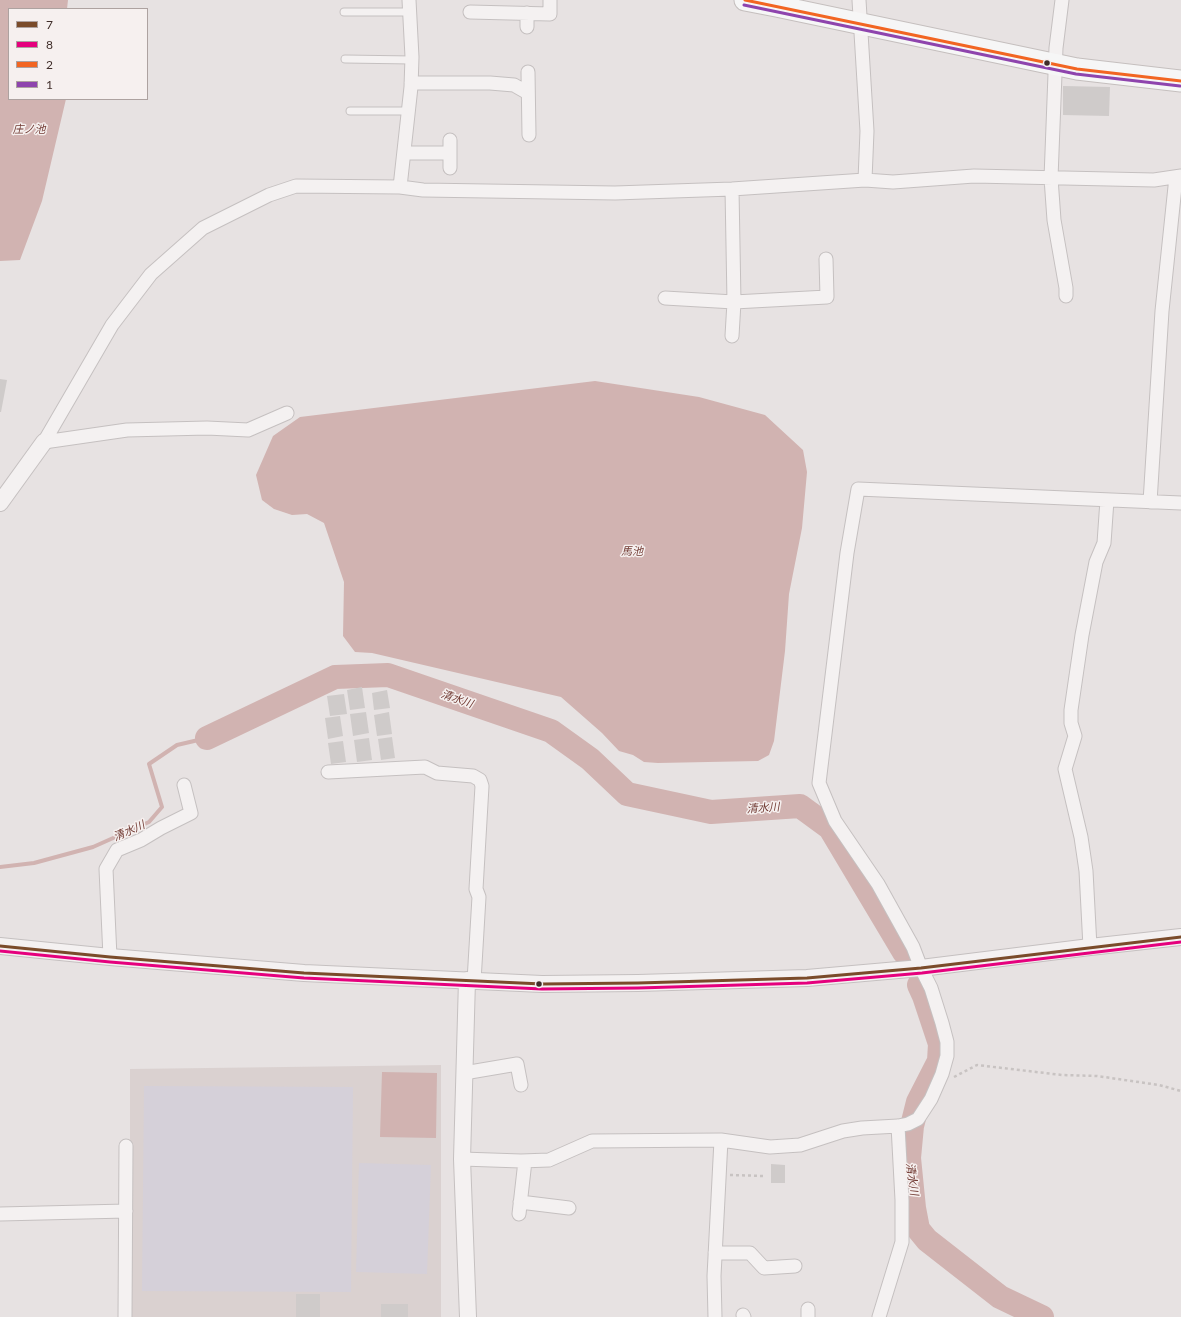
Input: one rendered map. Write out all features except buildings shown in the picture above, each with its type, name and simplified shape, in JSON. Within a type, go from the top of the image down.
[{"type":"main road","points":[[745,0],[776,3],[860,23],[1077,69],[1181,81]]},
{"type":"street","points":[[470,12],[550,14],[550,0]]},
{"type":"street","points":[[859,0],[867,132],[865,180]]},
{"type":"street","points":[[1062,0],[1056,48],[1050,178],[1054,220],[1066,288],[1066,296]]},
{"type":"street","points":[[400,186],[412,83],[409,6]]},
{"type":"street","points":[[527,13],[527,27]]},
{"type":"street","points":[[528,72],[529,135]]},
{"type":"street","points":[[412,83],[490,83],[514,85],[528,93]]},
{"type":"street","points":[[450,140],[450,168]]},
{"type":"street","points":[[404,153],[450,153]]},
{"type":"street","points":[[0,503],[44,442],[112,325],[151,274],[203,228],[269,195],[296,186],[400,186],[423,190],[615,193],[732,189],[865,180],[893,182],[974,176],[1154,180],[1178,176],[1162,311],[1150,502]]},
{"type":"street","points":[[732,189],[734,302],[732,336]]},
{"type":"street","points":[[665,298],[734,302],[827,297],[826,259]]},
{"type":"street","points":[[44,442],[127,430],[207,428],[248,430],[287,413]]},
{"type":"street","points":[[879,1317],[902,1242],[902,1200],[908,1123],[931,1099],[940,1079],[947,1056],[947,1042],[931,988],[913,947],[878,884],[835,821],[819,783],[847,553],[858,489],[1181,503]]},
{"type":"street","points":[[1090,947],[1086,871],[1081,837],[1065,769],[1074,736],[1071,723],[1071,710],[1082,635],[1096,562],[1104,543],[1107,500]]},
{"type":"street","points":[[328,772],[425,767],[437,773],[473,776],[480,780],[482,786],[476,889],[479,897],[470,980],[464,1073],[462,1159],[468,1317]]},
{"type":"street","points":[[110,957],[106,868],[117,850],[141,840],[191,813],[184,785]]},
{"type":"street","points":[[0,946],[110,957],[304,973],[542,984],[646,983],[807,978],[921,968],[1181,937]]},
{"type":"street","points":[[464,1073],[517,1064],[521,1085]]},
{"type":"street","points":[[462,1159],[525,1161],[549,1160],[592,1141],[721,1140],[770,1147],[800,1145],[843,1131],[908,1123]]},
{"type":"street","points":[[715,1317],[714,1276],[721,1140]]},
{"type":"street","points":[[125,1317],[126,1146]]},
{"type":"street","points":[[525,1161],[519,1208],[569,1208]]},
{"type":"street","points":[[0,1214],[126,1211]]},
{"type":"street","points":[[715,1252],[750,1253],[764,1268],[795,1266]]},
{"type":"lane","points":[[344,12],[409,6]]},
{"type":"lane","points":[[345,59],[412,60]]},
{"type":"lane","points":[[350,111],[408,111]]},
{"type":"path","points":[[940,1079],[946,1081],[977,1065],[1055,1074],[1097,1076],[1159,1085],[1181,1091]]},
{"type":"path","points":[[720,1175],[764,1176]]},
{"type":"shaded area","points":[[441,1065],[441,1317],[130,1317],[130,1069]]},
{"type":"shaded area","points":[[144,1086],[353,1087],[351,1292],[142,1291]]},
{"type":"shaded area","points":[[359,1163],[431,1165],[427,1274],[356,1272]]},
{"type":"water","name":"庄ノ池","points":[[0,0],[68,0],[67,8],[8,8],[8,100],[66,100],[42,201],[20,260],[0,261]]},
{"type":"water","name":"馬池","points":[[595,381],[699,397],[765,415],[803,450],[807,472],[802,528],[789,594],[785,651],[774,741],[769,755],[758,761],[644,762],[633,755],[619,751],[602,733],[561,697],[372,653],[355,652],[343,636],[344,582],[324,523],[307,514],[292,515],[274,509],[262,500],[256,475],[273,436],[300,417]]},
{"type":"water","points":[[382,1072],[437,1073],[436,1138],[380,1137]]},
{"type":"waterway","name":"清水川","points":[[207,738],[335,677],[388,675],[551,731],[590,759],[627,794],[711,812],[800,806],[830,828],[904,952]]},
{"type":"waterway","name":"清水川","points":[[0,867],[34,863],[93,847],[149,822],[162,807],[149,764],[177,745],[207,738]]},
{"type":"waterway","name":"清水川","points":[[919,985],[940,1044],[939,1061],[918,1102],[912,1126],[909,1158],[914,1208],[918,1229],[927,1240],[1000,1297],[1042,1317]]},
{"type":"transit line","name":"2","points":[[745,0],[1077,69],[1181,81]]},
{"type":"transit line","name":"1","points":[[744,5],[1076,74],[1180,86]]},
{"type":"transit line","name":"7","points":[[0,946],[110,957],[304,973],[542,984],[807,978],[921,968],[1181,937]]},
{"type":"transit line","name":"8","points":[[0,951],[110,962],[304,978],[542,989],[807,983],[922,973],[1181,942]]}]
